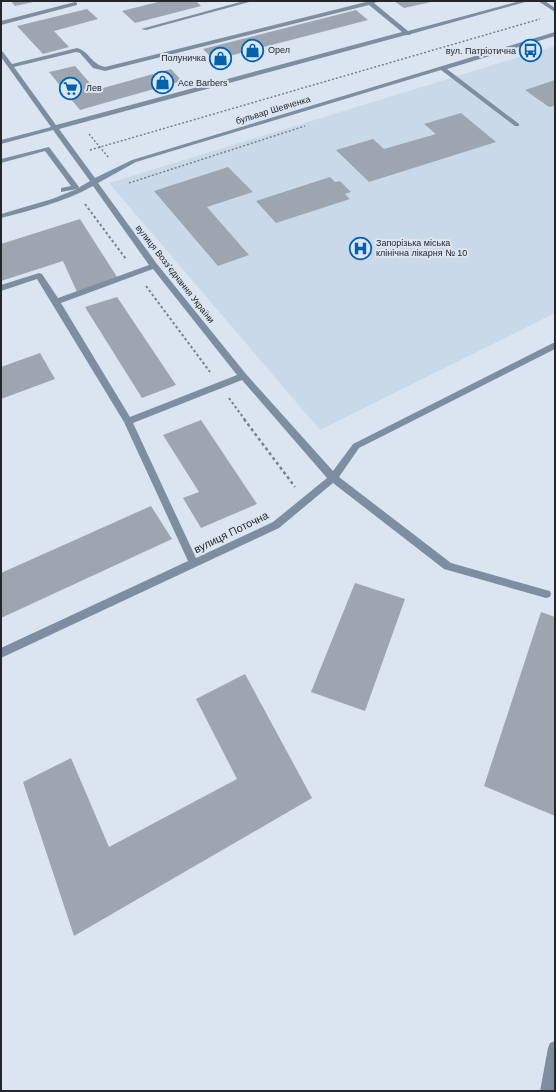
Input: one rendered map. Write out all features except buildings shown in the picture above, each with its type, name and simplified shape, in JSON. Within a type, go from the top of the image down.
[{"type":"street","points":[[144,29],[250,1]]},
{"type":"street","points":[[7,64],[74,50],[80,51],[95,67],[106,69],[377,1]]},
{"type":"street","points":[[1,142],[408,34],[526,1]]},
{"type":"street","points":[[541,1],[555,10]]},
{"type":"street","points":[[370,3],[408,34]]},
{"type":"street","points":[[1,23],[75,4]]},
{"type":"street","name":"бульвар Шевченка","points":[[1,216],[70,195],[94,183],[112,171],[134,161],[555,34]]},
{"type":"street","name":"вулиця Воззʼєднання України","points":[[1,53],[7,64],[154,266],[243,376],[333,478],[448,566],[546,594]]},
{"type":"street","points":[[442,68],[517,125]]},
{"type":"street","points":[[1,161],[46,148],[75,187],[1,209]]},
{"type":"street","points":[[56,302],[154,266]]},
{"type":"street","points":[[1,288],[39,276],[128,422],[194,564]]},
{"type":"street","name":"вулиця Поточна","points":[[1,653],[276,525],[333,478],[356,446],[555,345]]},
{"type":"street","points":[[128,422],[243,376]]},
{"type":"street","points":[[547,1091],[555,1048]]},
{"type":"path","points":[[89,150],[540,19]]},
{"type":"path","points":[[89,133],[112,162]]},
{"type":"path","points":[[270,138],[131,182],[85,204],[305,501]]},
{"type":"shaded area","name":"Запорізька міська клінічна лікарня № 10","points":[[555,46],[555,313],[320,430],[109,183]]},
{"type":"place","name":"Орел","points":[[253,50]]},
{"type":"place","name":"вул. Патріотична","points":[[531,51]]},
{"type":"place","name":"Полуничка","points":[[221,58]]},
{"type":"place","name":"Ace Barbers","points":[[162,83]]},
{"type":"place","name":"Лев","points":[[71,88]]},
{"type":"place","name":"Запорізька міська клінічна лікарня № 10","points":[[360,248]]}]
